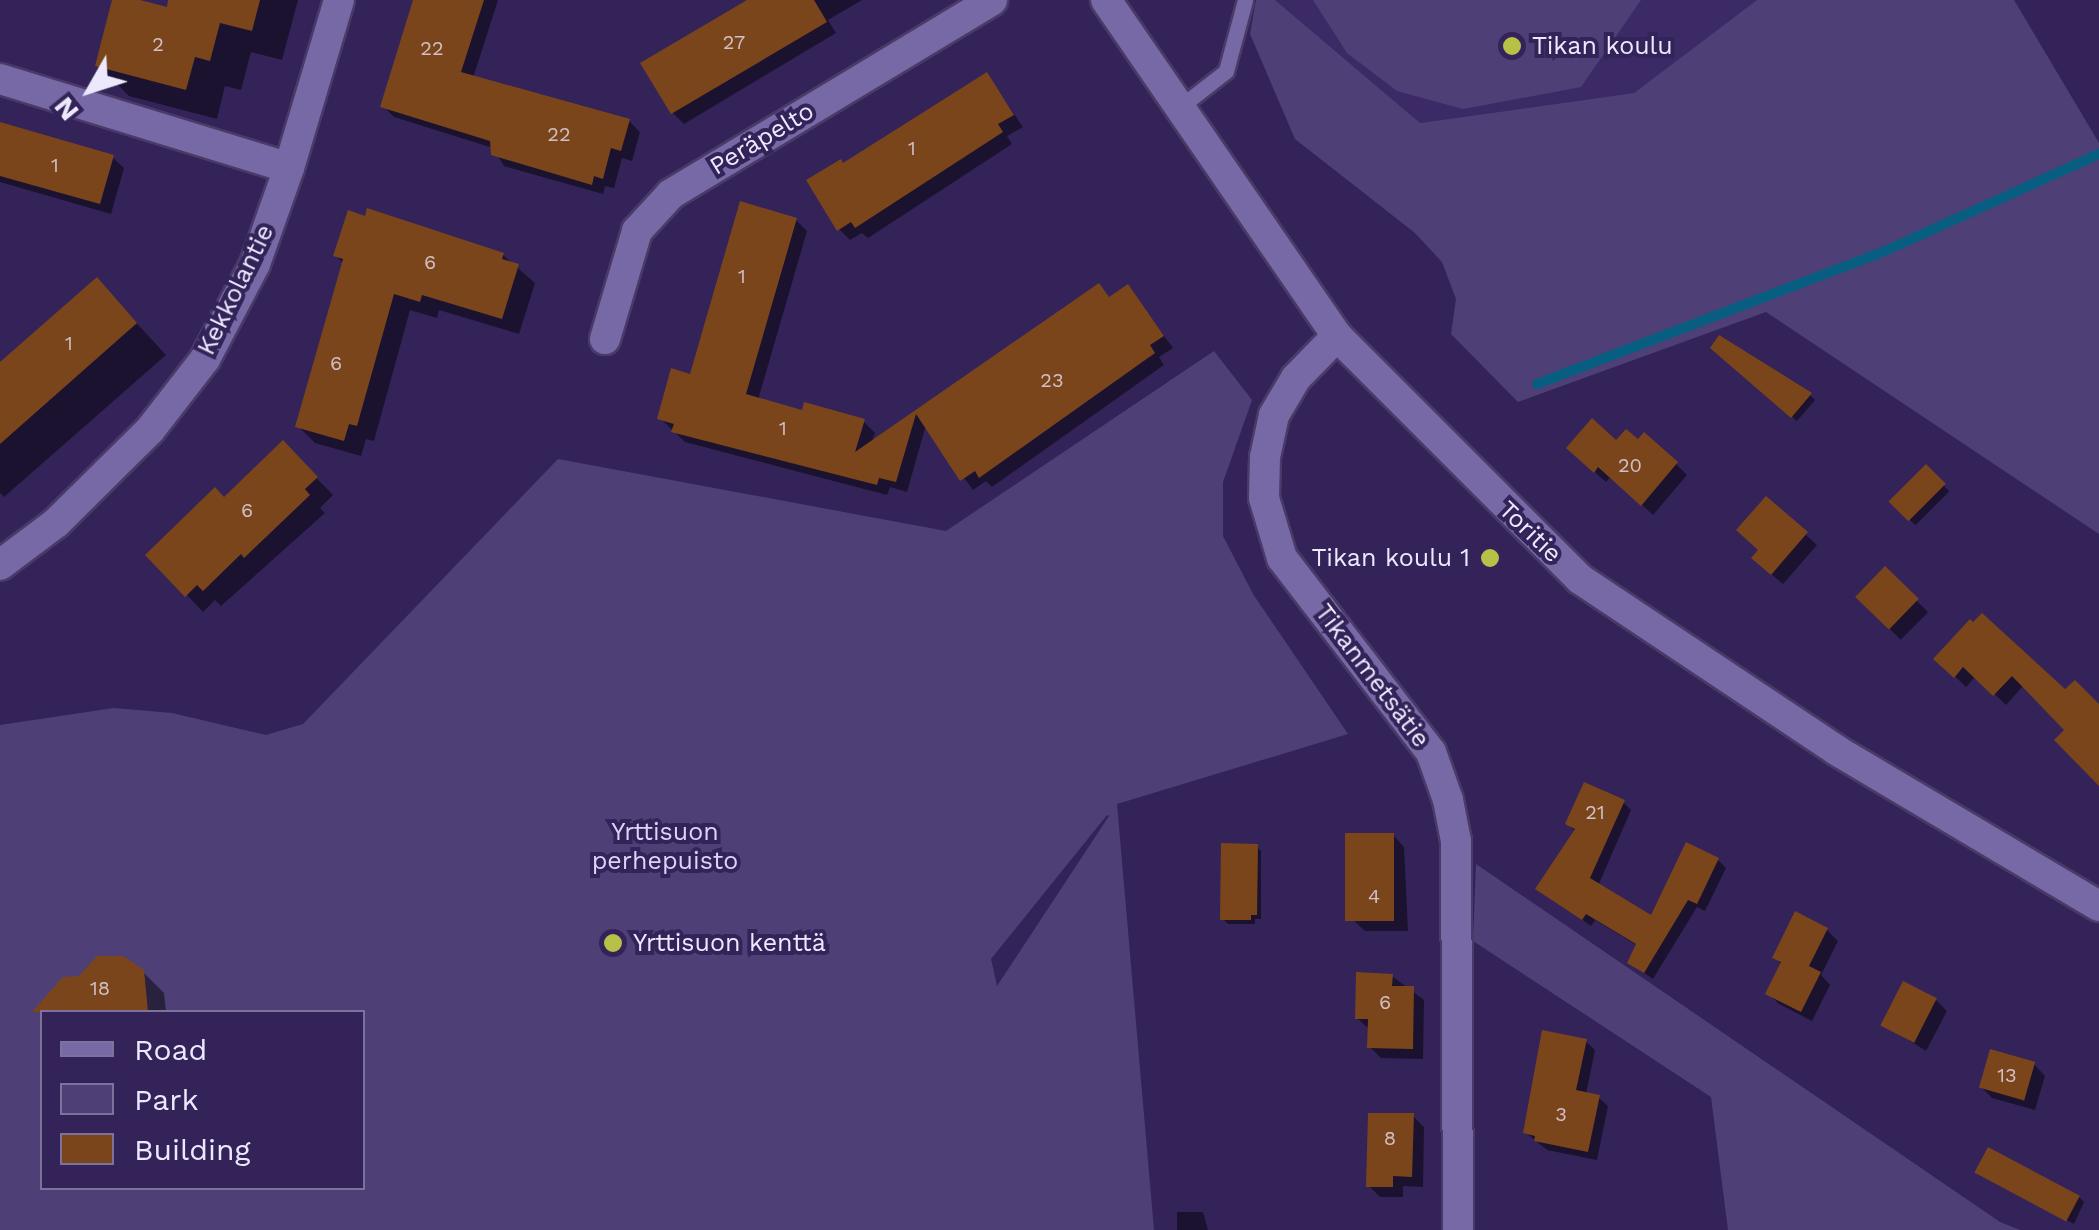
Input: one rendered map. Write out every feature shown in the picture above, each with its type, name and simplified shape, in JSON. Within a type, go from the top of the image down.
[{"type":"street","name":"Kekkolantie","points":[[0,565],[56,523],[150,430],[205,358],[255,264],[289,168],[339,0]]},
{"type":"street","name":"Peräpelto","points":[[605,339],[637,231],[671,194],[992,0]]},
{"type":"street","name":"Toritie","points":[[1106,0],[1337,336],[1580,579],[1836,750],[2099,906]]},
{"type":"street","points":[[0,79],[289,168]]},
{"type":"street","name":"Tikanmetsätie","points":[[1337,336],[1296,378],[1274,415],[1265,457],[1264,498],[1282,558],[1431,752],[1448,800],[1456,840],[1458,1230]]},
{"type":"lane","points":[[1180,107],[1226,72],[1246,0]]},
{"type":"shaded area","name":"Tikan koulu","points":[[1275,0],[1757,0],[1634,93],[1420,123]]},
{"type":"green space","points":[[1256,0],[1275,0],[1420,123],[1634,93],[1757,0],[2014,0],[2099,143],[2099,534],[1766,312],[1518,402],[1451,334],[1456,299],[1442,262],[1415,233],[1295,139],[1250,34]]},
{"type":"green space","name":"Tikan koulu","points":[[1313,0],[1641,0],[1581,87],[1463,109],[1397,91],[1347,53]]},
{"type":"green space","name":"Yrttisuon perhepuisto","points":[[1214,351],[1252,400],[1223,482],[1223,536],[1253,594],[1348,734],[1117,804],[1154,1230],[0,1230],[0,725],[114,708],[172,713],[266,735],[303,724],[558,459],[946,531]],"holes":[[[1109,816],[997,986],[991,959]]]},
{"type":"green space","points":[[1476,864],[2000,1222],[2020,1230],[1728,1230],[1711,1097],[1473,941]]},
{"type":"building","points":[[112,0],[140,0],[167,7],[168,0],[260,0],[252,31],[220,23],[210,61],[195,57],[186,90],[95,66]]},
{"type":"building","points":[[413,0],[484,0],[461,72],[630,119],[621,151],[611,148],[603,179],[594,176],[592,185],[491,155],[490,141],[380,107]]},
{"type":"building","points":[[747,0],[814,0],[827,22],[671,114],[640,63]]},
{"type":"building","points":[[987,72],[1014,115],[998,124],[1003,132],[855,228],[851,222],[837,231],[806,180],[841,159],[843,163]]},
{"type":"building","points":[[0,122],[114,155],[100,204],[0,176]]},
{"type":"building","points":[[740,201],[797,218],[746,394],[802,410],[804,402],[865,419],[855,452],[1099,283],[1109,297],[1128,284],[1164,336],[1150,345],[1155,353],[979,478],[975,471],[960,481],[916,414],[896,482],[879,478],[877,485],[671,432],[674,424],[657,419],[671,368],[690,374]]},
{"type":"building","points":[[367,208],[504,253],[502,259],[519,264],[502,319],[422,295],[420,302],[394,294],[357,426],[349,424],[344,441],[295,427],[343,259],[333,256],[348,210],[365,216]]},
{"type":"building","points":[[97,277],[137,323],[0,444],[0,362]]},
{"type":"building","points":[[1719,335],[1812,393],[1791,418],[1710,348]]},
{"type":"building","points":[[1592,418],[1616,440],[1626,429],[1638,439],[1644,432],[1678,462],[1641,506],[1598,467],[1594,473],[1566,448]]},
{"type":"building","points":[[283,440],[318,477],[305,489],[310,495],[244,558],[241,554],[203,591],[197,585],[185,597],[145,555],[215,487],[224,497]]},
{"type":"building","points":[[1926,464],[1946,484],[1908,521],[1889,501]]},
{"type":"building","points":[[1766,496],[1808,532],[1771,575],[1751,558],[1758,550],[1736,530]]},
{"type":"building","points":[[1885,566],[1919,599],[1889,630],[1855,597]]},
{"type":"building","points":[[1982,613],[2065,689],[2075,680],[2099,704],[2099,786],[2054,740],[2064,730],[2012,676],[1993,696],[1963,667],[1954,678],[1933,659],[1970,619],[1973,622]]},
{"type":"building","points":[[1584,782],[1625,800],[1590,878],[1651,915],[1686,842],[1719,858],[1697,904],[1688,900],[1644,973],[1627,963],[1636,944],[1586,914],[1582,920],[1535,889],[1575,829],[1565,824]]},
{"type":"building","points":[[1345,833],[1394,833],[1394,921],[1345,921]]},
{"type":"building","points":[[1221,843],[1258,844],[1257,915],[1251,915],[1251,920],[1220,920]]},
{"type":"building","points":[[1795,911],[1828,928],[1809,966],[1821,972],[1801,1012],[1765,994],[1781,962],[1772,958]]},
{"type":"building","points":[[97,956],[123,956],[144,970],[148,1010],[32,1012],[63,977],[79,976]]},
{"type":"building","points":[[1356,972],[1393,974],[1392,986],[1414,986],[1413,1049],[1367,1048],[1368,1019],[1355,1019]]},
{"type":"building","points":[[1903,981],[1937,998],[1914,1043],[1880,1026]]},
{"type":"building","points":[[1542,1030],[1587,1039],[1576,1090],[1600,1095],[1588,1152],[1534,1141],[1535,1136],[1523,1133]]},
{"type":"building","points":[[1990,1049],[2035,1062],[2024,1100],[1979,1087]]},
{"type":"building","points":[[1368,1113],[1414,1113],[1412,1177],[1393,1176],[1393,1187],[1366,1187]]},
{"type":"building","points":[[1988,1147],[2080,1196],[2066,1221],[1974,1173]]},
{"type":"waterway","points":[[1537,384],[1885,251],[2099,154]]},
{"type":"place","name":"Tikan koulu","points":[[1512,46]]},
{"type":"place","name":"Tikan koulu 1","points":[[1490,558]]},
{"type":"place","name":"Yrttisuon kenttä","points":[[613,943]]}]
